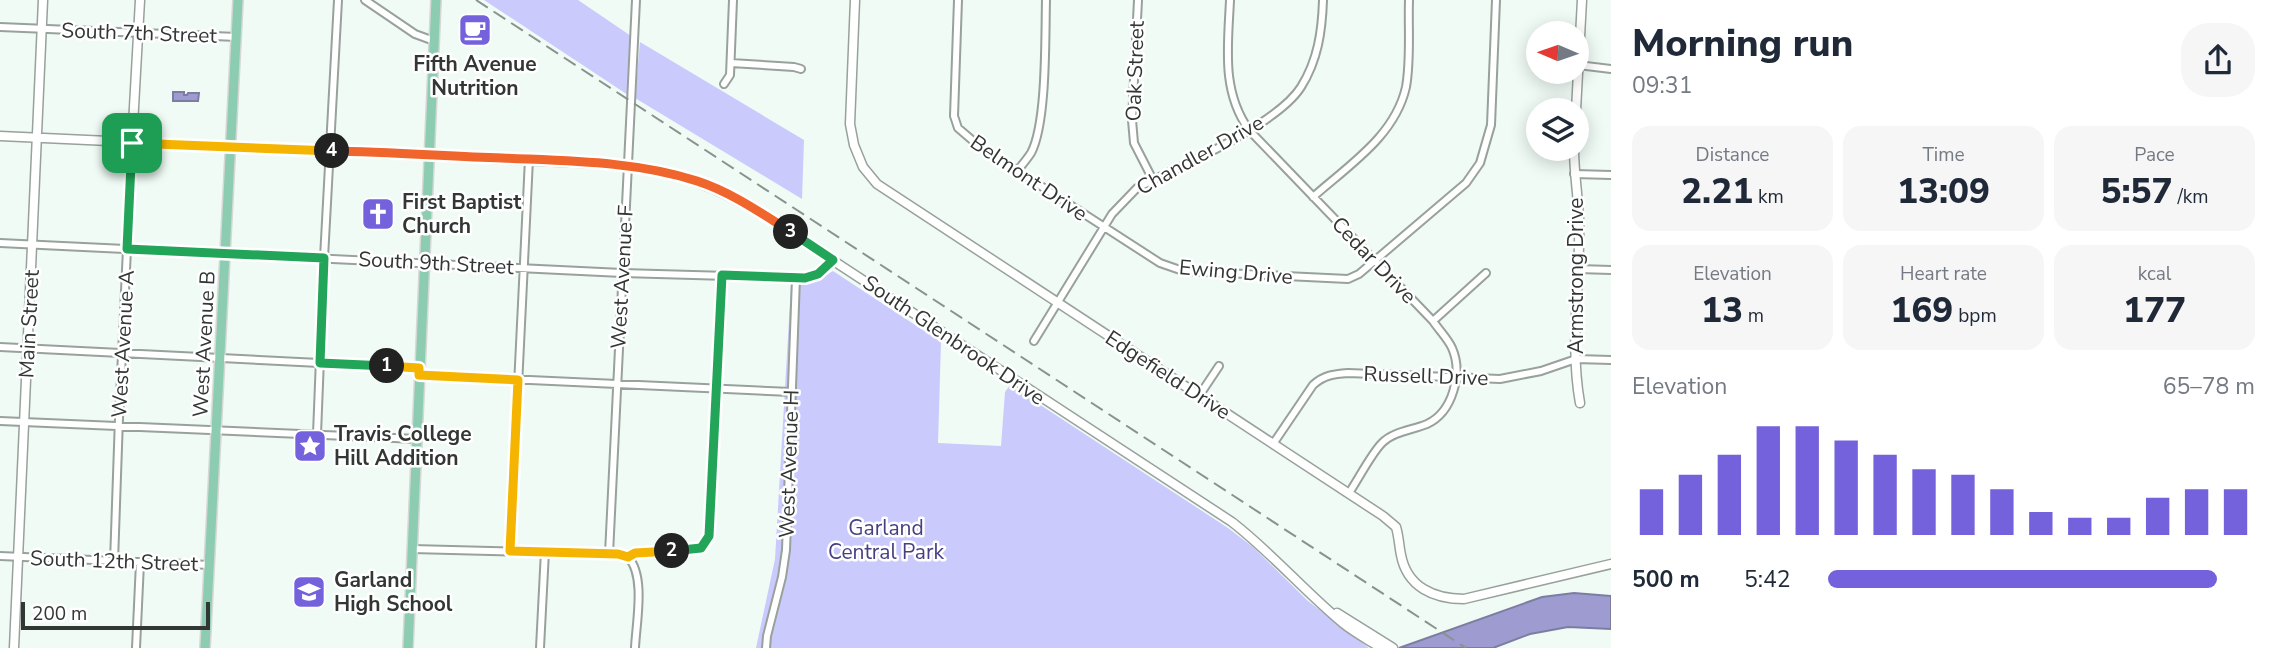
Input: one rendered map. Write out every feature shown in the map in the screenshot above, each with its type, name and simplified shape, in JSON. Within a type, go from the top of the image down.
[{"type":"main road","name":"West Avenue B","points":[[205,648],[238,0]]},
{"type":"main road","points":[[408,648],[436,0]]},
{"type":"street","name":"Main Street","points":[[14,648],[43,0]]},
{"type":"street","name":"West Avenue A","points":[[114,562],[140,0]]},
{"type":"street","points":[[317,434],[338,0]]},
{"type":"street","points":[[365,0],[415,34],[434,41]]},
{"type":"street","name":"West Avenue F","points":[[609,554],[636,0]]},
{"type":"street","points":[[724,84],[730,75],[733,0]]},
{"type":"street","name":"Edgefield Drive","points":[[855,0],[850,124],[854,145],[863,167],[877,184],[1396,527],[1401,558],[1410,577],[1420,588],[1437,596],[1464,599],[1611,564]]},
{"type":"street","name":"Belmont Drive","points":[[958,0],[954,116],[958,128],[1104,227]]},
{"type":"street","points":[[1018,170],[1031,152],[1037,133],[1041,108],[1046,0]]},
{"type":"street","name":"Oak Street","points":[[1138,0],[1132,120],[1134,143],[1153,180]]},
{"type":"street","name":"Cedar Drive","points":[[1230,0],[1230,93],[1242,120],[1433,321],[1452,347],[1455,377],[1454,392],[1449,404],[1436,419],[1382,443],[1349,494]]},
{"type":"street","name":"Chandler Drive","points":[[1034,341],[1104,227],[1125,199],[1137,188],[1250,130],[1275,113],[1299,90],[1317,51],[1323,0]]},
{"type":"street","points":[[1314,197],[1378,141],[1395,117],[1406,83],[1409,0]]},
{"type":"street","name":"Ewing Drive","points":[[1104,227],[1160,263],[1184,271],[1348,279],[1359,274],[1466,183],[1480,163],[1491,125],[1496,0]]},
{"type":"street","points":[[1581,21],[1582,0]]},
{"type":"street","name":"South 7th Street","points":[[0,27],[237,37]]},
{"type":"street","points":[[731,62],[794,66],[801,69]]},
{"type":"street","points":[[1589,66],[1611,69]]},
{"type":"street","name":"South Glenbrook Drive","points":[[0,136],[627,165],[664,172],[712,187],[762,214],[1232,522],[1265,549],[1345,625],[1393,648]]},
{"type":"street","points":[[510,551],[529,159]]},
{"type":"street","name":"Armstrong Drive","points":[[1574,161],[1579,219],[1576,359],[1580,403]]},
{"type":"street","points":[[1574,174],[1611,175]]},
{"type":"street","name":"South 9th Street","points":[[0,243],[622,273],[796,278],[818,274],[833,260]]},
{"type":"street","points":[[1578,269],[1611,270]]},
{"type":"street","points":[[1433,321],[1486,274]]},
{"type":"street","points":[[412,549],[545,551],[628,557],[635,553],[701,548],[709,536],[722,275]]},
{"type":"street","name":"West Avenue H","points":[[766,648],[786,550],[796,278]]},
{"type":"street","points":[[0,347],[320,363],[518,380],[791,392]]},
{"type":"street","name":"Russell Drive","points":[[1273,444],[1313,384],[1328,375],[1348,373],[1500,379],[1525,375],[1576,359],[1611,360]]},
{"type":"street","points":[[1199,396],[1219,366]]},
{"type":"street","points":[[0,421],[417,439]]},
{"type":"street","points":[[541,648],[545,551]]},
{"type":"street","name":"South 12th Street","points":[[0,556],[209,565]]},
{"type":"street","points":[[628,557],[637,571],[638,582],[635,648]]},
{"type":"street","points":[[136,648],[140,563]]},
{"type":"street","name":"South Glenbrook Drive","points":[[1367,635],[1381,648]]},
{"type":"green space","points":[[484,0],[578,0],[631,36],[628,95]]},
{"type":"green space","points":[[640,42],[804,140],[802,199],[635,98]]},
{"type":"green space","name":"Garland Central Park","points":[[833,271],[941,342],[938,443],[1001,446],[1005,392],[1010,385],[1228,528],[1253,547],[1308,601],[1369,648],[756,648],[775,559],[791,285],[812,283]]},
{"type":"shaded area","points":[[173,92],[184,92],[184,95],[199,93],[198,101],[173,101]]},
{"type":"shaded area","points":[[1574,593],[1611,596],[1611,629],[1568,627],[1530,634],[1493,648],[1399,648],[1542,597]]},
{"type":"railway","points":[[476,0],[1466,648]]},
{"type":"place","name":"Fifth Avenue Nutrition","points":[[475,30]]},
{"type":"place","name":"First Baptist Church","points":[[378,214]]},
{"type":"place","name":"Travis College Hill Addition","points":[[310,446]]},
{"type":"place","name":"Garland High School","points":[[309,592]]},
{"type":"route","points":[[132,143],[627,165],[697,181],[736,198],[833,260],[818,274],[805,278],[722,275],[710,528],[706,543],[701,548],[635,553],[628,557],[618,554],[510,551],[518,380],[419,375],[419,368],[320,363],[324,258],[127,249],[132,143]]}]
